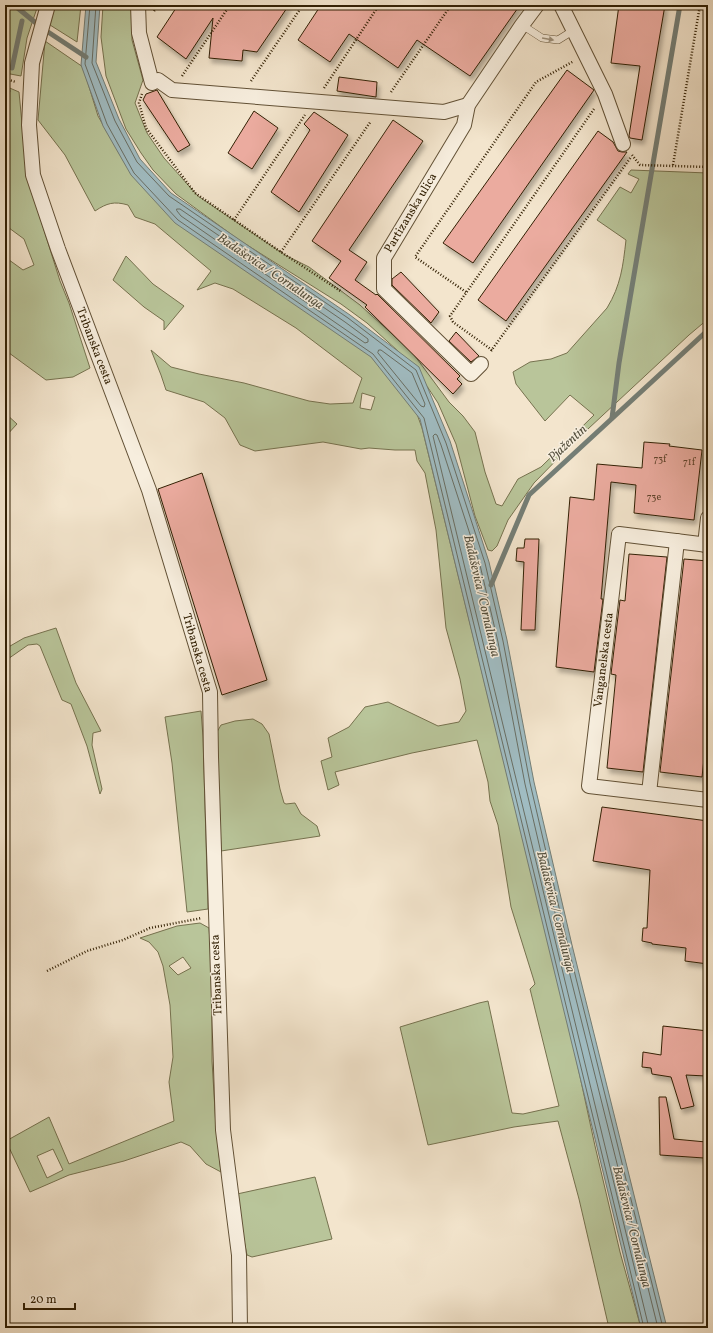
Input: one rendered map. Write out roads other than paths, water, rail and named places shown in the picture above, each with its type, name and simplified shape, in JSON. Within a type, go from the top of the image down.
[{"type":"street","name":"Tribanska cesta","points":[[48,5],[32,63],[29,125],[33,175],[58,249],[149,490],[210,692],[215,915],[223,1130],[239,1255],[240,1328]]},
{"type":"street","points":[[138,5],[139,33],[152,83],[158,80],[172,90],[444,112],[468,105]]},
{"type":"street","name":"Partizanska ulica","points":[[481,364],[471,374],[384,289],[384,258],[464,126],[468,105],[536,5]]},
{"type":"street","points":[[561,5],[605,94],[623,144]]},
{"type":"street","name":"Vanganelska cesta","points":[[708,518],[706,545],[619,534],[590,786],[708,800]]},
{"type":"street","points":[[649,793],[677,541]]},
{"type":"lane","points":[[522,25],[542,38],[558,40],[574,30]]},
{"type":"water","name":"Badaševica / Cornalunga","points":[[86,5],[100,5],[96,62],[119,119],[140,159],[171,193],[350,315],[419,367],[450,441],[489,562],[507,640],[534,782],[572,945],[667,1328],[641,1328],[420,419],[371,357],[175,223],[131,175],[103,126],[81,65]]},
{"type":"waterway","points":[[14,5],[42,28],[86,57]]},
{"type":"waterway","points":[[612,418],[619,363],[680,5]]},
{"type":"waterway","points":[[12,68],[22,21]]},
{"type":"waterway","points":[[5,95],[8,91]]},
{"type":"waterway","name":"Pjažentin","points":[[491,585],[529,495],[708,330]]}]
